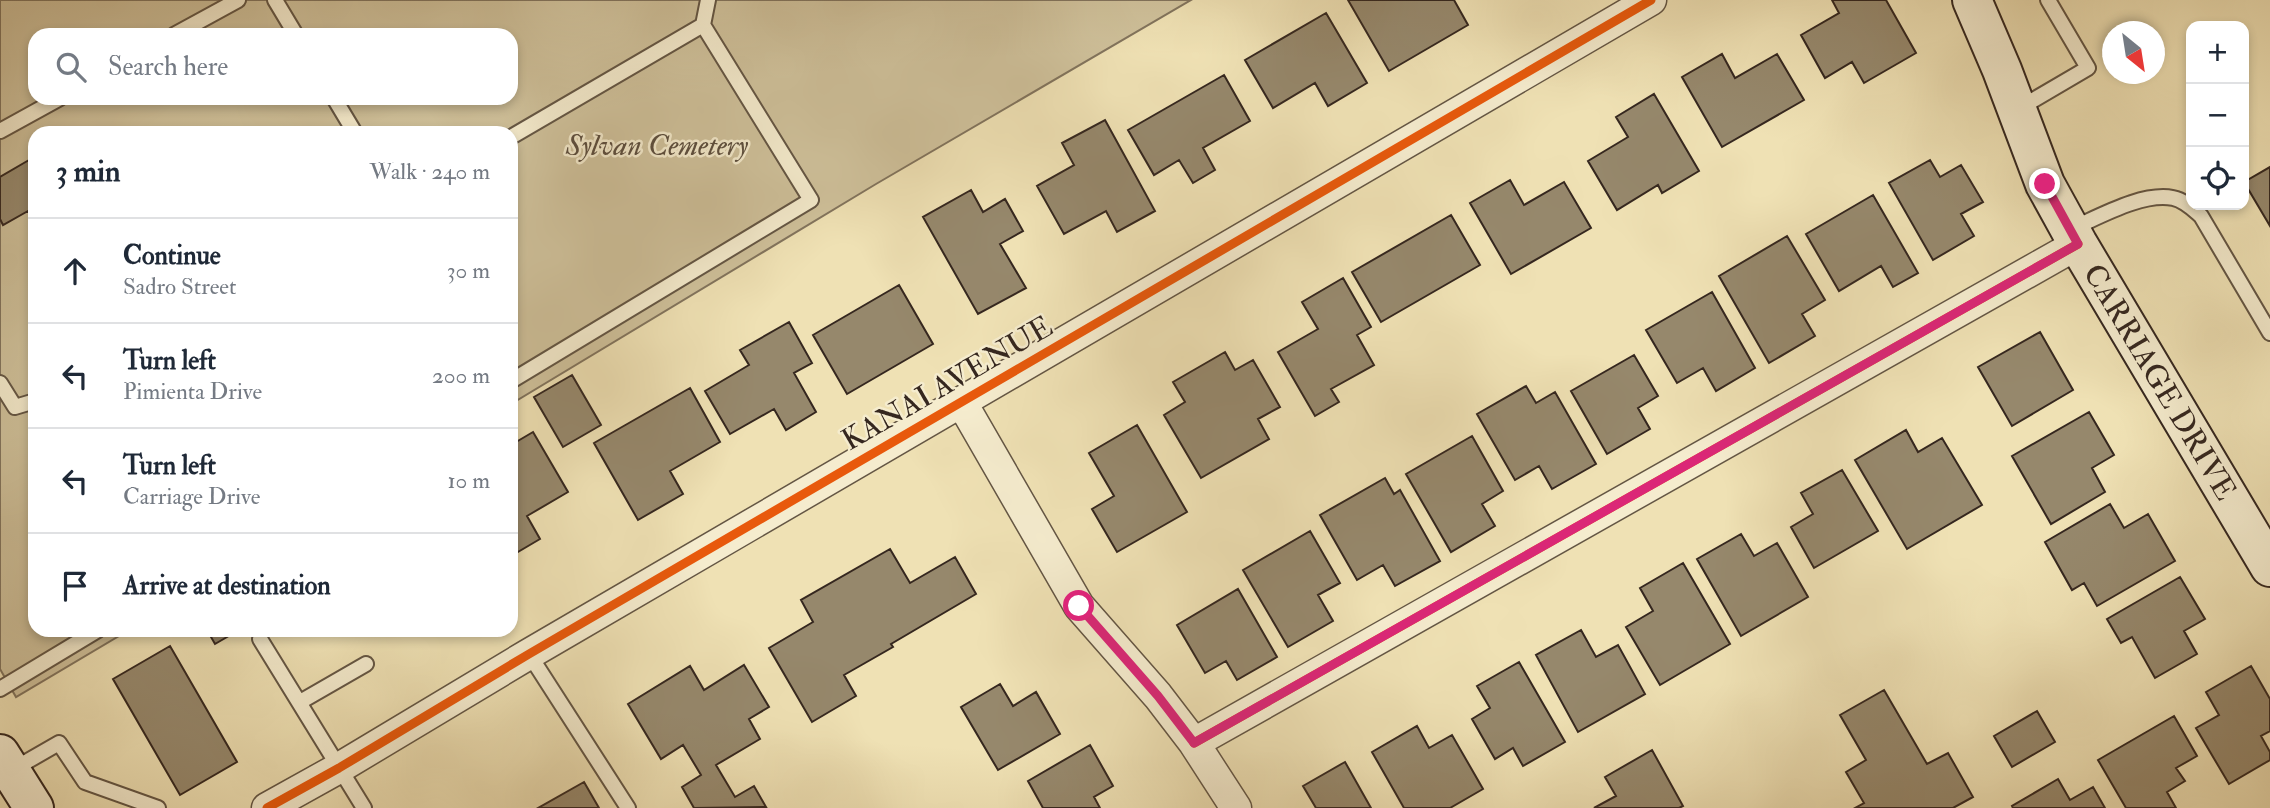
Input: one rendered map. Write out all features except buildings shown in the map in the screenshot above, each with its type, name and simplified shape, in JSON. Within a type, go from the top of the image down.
[{"type":"street","name":"KANAI AVENUE","points":[[267,808],[340,768],[529,654],[1651,0]]},
{"type":"street","name":"CARRIAGE DRIVE","points":[[1972,0],[2045,184],[2270,568]]},
{"type":"street","points":[[1194,743],[2074,237]]},
{"type":"street","points":[[962,403],[1079,606],[1158,696],[1194,743],[1236,808]]},
{"type":"street","points":[[3,767],[34,808]]},
{"type":"lane","points":[[187,28],[238,0]]},
{"type":"lane","points":[[275,0],[292,28]]},
{"type":"lane","points":[[518,377],[811,200],[703,25],[708,0]]},
{"type":"lane","points":[[2016,111],[2088,68],[2048,0]]},
{"type":"lane","points":[[518,134],[703,25]]},
{"type":"lane","points":[[0,131],[47,105]]},
{"type":"lane","points":[[338,105],[351,126]]},
{"type":"lane","points":[[2074,237],[2141,200],[2172,198],[2188,205],[2201,216],[2270,333]]},
{"type":"lane","points":[[0,383],[15,407],[28,403]]},
{"type":"lane","points":[[0,689],[86,637]]},
{"type":"lane","points":[[260,639],[364,808]]},
{"type":"lane","points":[[529,654],[628,808]]},
{"type":"lane","points":[[300,702],[366,664]]},
{"type":"lane","points":[[3,767],[59,743],[85,782],[158,808]]},
{"type":"green space","name":"Sylvan Cemetery","points":[[0,0],[1191,0],[876,184],[518,400],[518,126],[28,126],[28,637],[117,637],[16,697],[0,669]]},
{"type":"cycle path","points":[[267,808],[1651,0]]},
{"type":"cycle path","points":[[1194,743],[2078,244]]},
{"type":"route","points":[[1079,606],[1158,696],[1194,743],[2078,244],[2045,184]]}]
